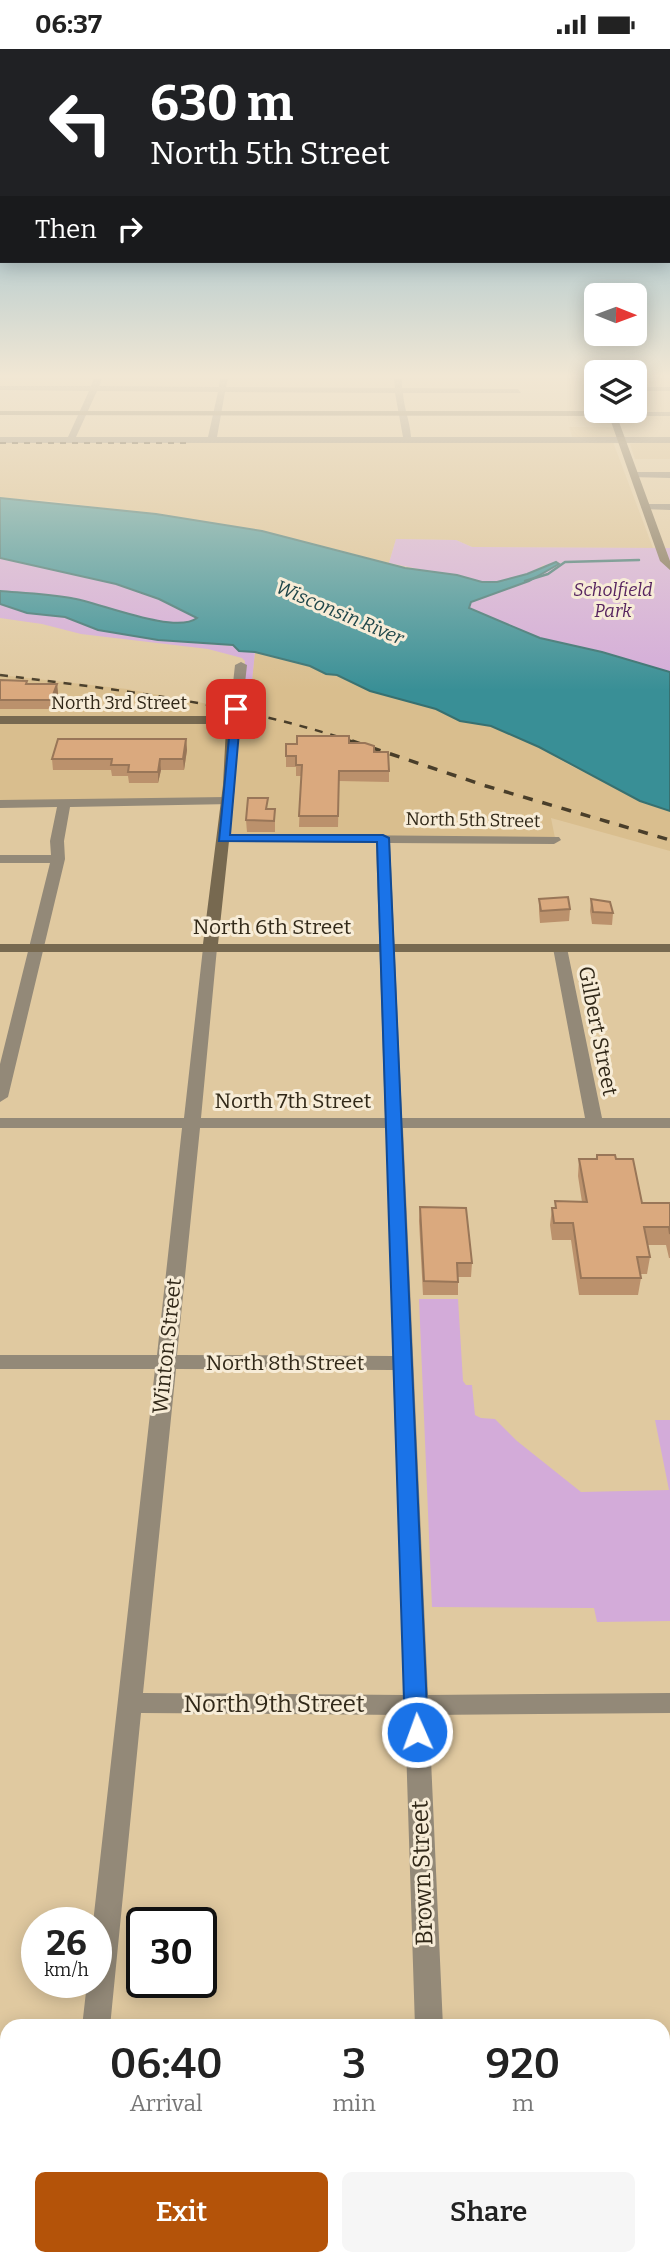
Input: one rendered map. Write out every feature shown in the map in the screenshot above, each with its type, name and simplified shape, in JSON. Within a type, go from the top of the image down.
[{"type":"street","points":[[637,482],[665,561],[670,567]]},
{"type":"street","points":[[646,507],[670,507]]},
{"type":"street","name":"Winton Street","points":[[97,2019],[190,1123],[241,665]]},
{"type":"street","name":"North 3rd Street","points":[[0,720],[213,720],[230,723],[234,729]]},
{"type":"street","points":[[0,804],[227,801]]},
{"type":"street","points":[[0,1097],[58,859],[57,841],[64,804]]},
{"type":"street","name":"North 5th Street","points":[[223,838],[554,840]]},
{"type":"street","name":"Brown Street","points":[[383,838],[385,948],[429,2019]]},
{"type":"street","points":[[0,859],[58,859]]},
{"type":"street","name":"North 6th Street","points":[[0,948],[670,948]]},
{"type":"street","name":"Gilbert Street","points":[[560,948],[595,1123]]},
{"type":"street","name":"North 7th Street","points":[[0,1123],[670,1123]]},
{"type":"street","name":"North 8th Street","points":[[0,1362],[402,1363]]},
{"type":"street","name":"North 9th Street","points":[[129,1703],[670,1703]]},
{"type":"shaded area","points":[[0,482],[628,482],[653,548],[472,547],[456,540],[396,539],[389,563],[262,531],[51,501],[0,498]]},
{"type":"shaded area","points":[[255,652],[310,666],[370,691],[436,709],[460,721],[491,726],[521,738],[640,801],[670,811],[670,851],[551,818],[556,843],[223,841],[227,803],[0,804],[0,675],[127,689],[230,708],[243,681],[252,680]]},
{"type":"green space","name":"Scholfield Park","points":[[396,539],[456,540],[472,547],[670,548],[670,672],[602,652],[540,638],[469,608],[471,602],[531,578],[545,564],[515,578],[482,582],[389,563]]},
{"type":"green space","points":[[0,558],[116,584],[159,599],[197,618],[171,623],[71,598],[0,591]]},
{"type":"green space","points":[[0,604],[27,613],[65,617],[98,630],[158,640],[233,646],[242,652],[255,652],[252,681],[243,681],[245,661],[242,658],[208,649],[81,634],[42,624],[0,618]]},
{"type":"green space","points":[[419,1299],[458,1299],[463,1381],[466,1385],[472,1385],[475,1415],[495,1419],[517,1441],[581,1492],[669,1490],[655,1420],[670,1420],[670,1621],[597,1622],[594,1608],[432,1607]]},
{"type":"water","name":"Wisconsin River","points":[[0,498],[156,514],[262,531],[405,568],[457,575],[482,582],[497,582],[527,574],[556,562],[559,564],[529,581],[471,602],[469,608],[540,638],[602,652],[670,672],[670,811],[640,801],[539,747],[491,726],[460,721],[436,709],[370,691],[310,666],[255,652],[239,651],[233,645],[158,640],[98,630],[65,617],[27,613],[0,604],[0,591],[71,598],[172,623],[197,618],[159,599],[116,584],[0,558]]},
{"type":"building","points":[[0,680],[27,681],[26,684],[57,684],[51,700],[0,700]]},
{"type":"building","points":[[297,736],[349,736],[349,743],[365,743],[374,746],[374,752],[388,752],[389,771],[339,771],[338,816],[299,816],[302,765],[296,765],[296,756],[286,756],[286,744],[297,744]]},
{"type":"building","points":[[58,739],[186,739],[183,759],[160,759],[158,772],[128,772],[129,765],[111,765],[112,759],[52,759]]},
{"type":"building","points":[[248,798],[268,798],[266,809],[275,809],[274,821],[246,820]]},
{"type":"building","points":[[568,897],[570,909],[541,911],[539,899]]},
{"type":"building","points":[[591,899],[610,902],[613,913],[593,912]]},
{"type":"building","points":[[597,1155],[633,1159],[642,1203],[670,1203],[670,1234],[669,1227],[644,1227],[650,1257],[637,1257],[641,1278],[581,1278],[573,1223],[554,1223],[552,1208],[556,1208],[555,1201],[587,1202],[579,1159],[597,1159]]},
{"type":"building","points":[[420,1207],[466,1208],[472,1263],[457,1263],[458,1282],[424,1281]]},
{"type":"waterway","points":[[525,581],[548,574],[565,562],[639,560]]},
{"type":"railway","points":[[0,675],[225,708],[314,729],[357,743]]},
{"type":"railway","points":[[352,741],[486,786],[670,840]]},
{"type":"route","points":[[236,709],[223,838],[383,838],[417,1732]]}]
